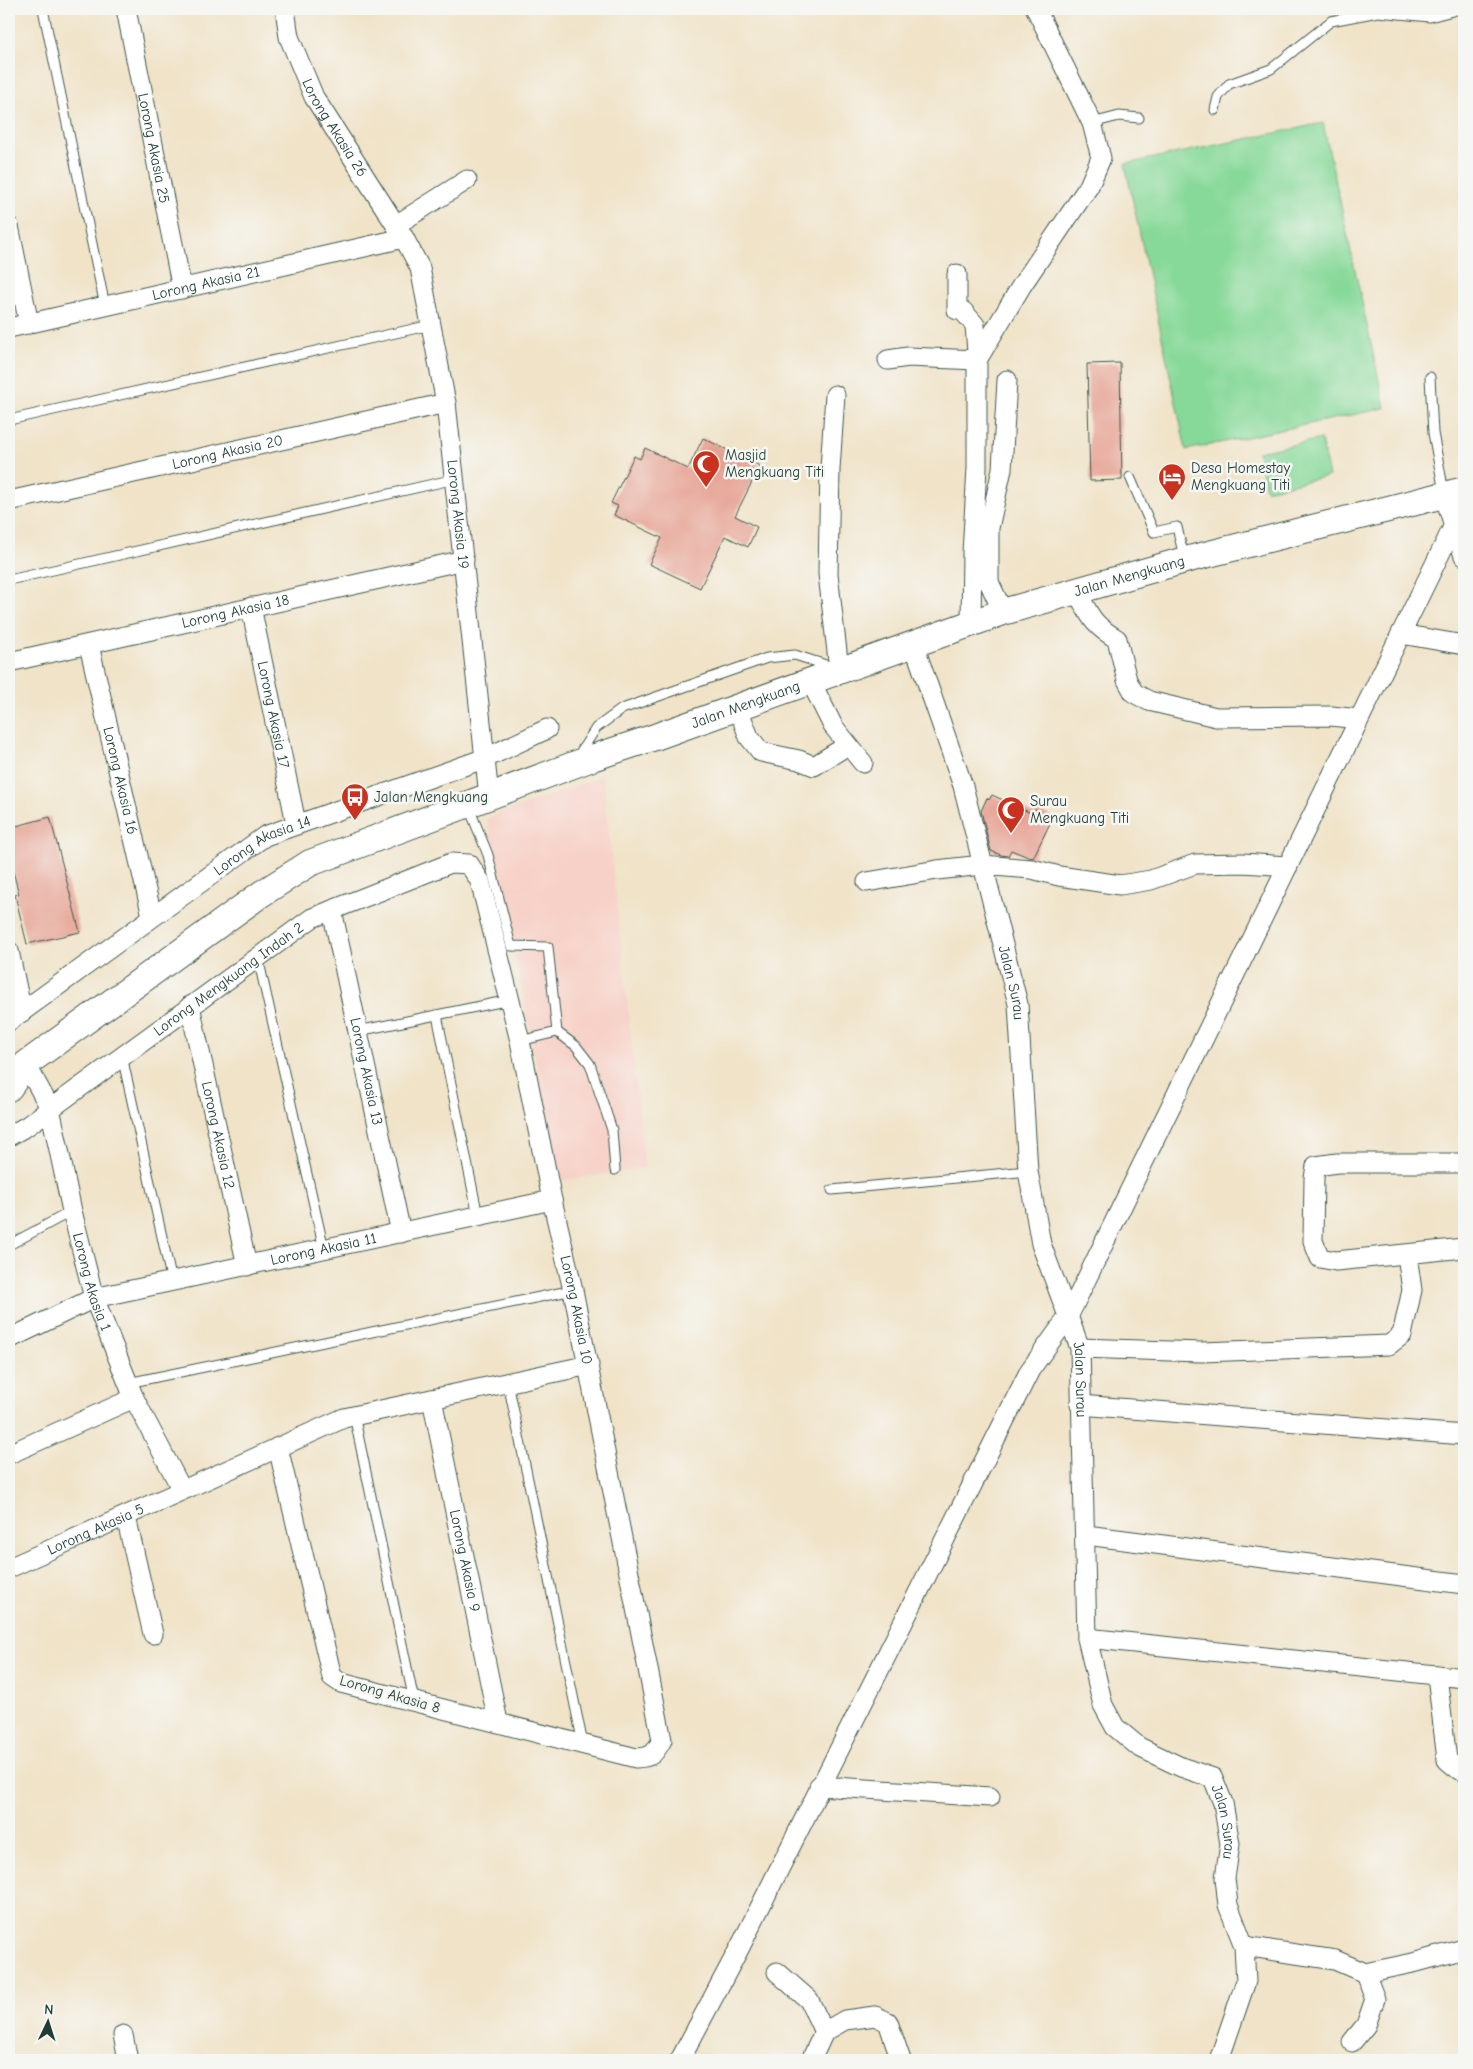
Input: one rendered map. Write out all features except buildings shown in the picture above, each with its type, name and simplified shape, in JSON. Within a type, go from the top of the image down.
[{"type":"main road","name":"Jalan Mengkuang","points":[[9,1088],[18,1066],[261,894],[310,863],[572,765],[839,669],[914,645],[971,613],[999,604],[1076,590],[1185,560],[1454,492]]},
{"type":"street","name":"Lorong Akasia 25","points":[[126,9],[182,289]]},
{"type":"street","name":"Lorong Akasia 26","points":[[285,9],[289,36],[314,97],[400,231]]},
{"type":"street","points":[[977,360],[1022,285],[1089,186],[1101,158],[1092,122],[1036,9]]},
{"type":"street","name":"Lorong Akasia 21","points":[[9,328],[182,289],[400,231],[467,180]]},
{"type":"street","points":[[9,226],[29,324]]},
{"type":"street","name":"Lorong Akasia 19","points":[[400,231],[420,268],[446,403],[486,758],[479,800]]},
{"type":"street","points":[[957,274],[957,310],[963,311],[975,325],[977,360],[977,468],[971,613]]},
{"type":"street","points":[[888,360],[908,357],[977,360]]},
{"type":"street","points":[[999,604],[989,582],[989,528],[1002,469],[1007,380]]},
{"type":"street","points":[[834,395],[830,469],[828,574],[839,669]]},
{"type":"street","name":"Lorong Akasia 20","points":[[9,501],[446,403]]},
{"type":"street","points":[[977,468],[1002,469]]},
{"type":"street","points":[[1454,492],[1454,525],[1464,556]]},
{"type":"street","points":[[680,2060],[740,1947],[1030,1370],[1068,1317],[1454,525]]},
{"type":"street","name":"Lorong Akasia 18","points":[[9,662],[464,560]]},
{"type":"street","points":[[1076,590],[1094,622],[1117,639],[1127,680],[1134,693],[1148,701],[1216,717],[1331,716],[1359,719]]},
{"type":"street","name":"Lorong Akasia 17","points":[[251,607],[296,823]]},
{"type":"street","points":[[1401,634],[1464,645]]},
{"type":"street","name":"Lorong Akasia 16","points":[[89,645],[152,916]]},
{"type":"street","name":"Jalan Surau","points":[[914,645],[963,786],[1018,1004],[1028,1171],[1041,1244],[1080,1348],[1080,1405],[1086,1534],[1087,1638],[1103,1705],[1115,1727],[1139,1747],[1181,1767],[1213,1778],[1223,1803],[1230,1844],[1225,1878],[1228,1905],[1244,1946],[1246,1981],[1219,2060]]},
{"type":"street","points":[[810,680],[833,726],[863,763]]},
{"type":"street","points":[[737,706],[749,737],[761,752],[799,760],[814,766],[848,745]]},
{"type":"street","name":"Lorong Akasia 14","points":[[16,1016],[265,836],[296,823],[486,758],[547,729]]},
{"type":"street","points":[[867,882],[937,870],[982,865],[1032,869],[1060,876],[1120,885],[1151,880],[1195,864],[1242,863],[1288,866]]},
{"type":"street","name":"Lorong Mengkuang Indah 2","points":[[9,1136],[27,1126],[312,918],[451,864],[469,864]]},
{"type":"street","name":"Lorong Akasia 10","points":[[469,864],[480,881],[510,1000],[573,1290],[662,1740],[649,1757]]},
{"type":"street","name":"Lorong Akasia 13","points":[[332,910],[401,1233]]},
{"type":"street","points":[[9,951],[16,1016]]},
{"type":"street","name":"Lorong Akasia 12","points":[[190,1006],[247,1266]]},
{"type":"street","name":"Lorong Akasia 1","points":[[18,1066],[50,1108],[72,1211],[94,1298],[131,1390],[182,1490]]},
{"type":"street","points":[[1464,1163],[1338,1163],[1316,1166],[1314,1178],[1314,1241],[1320,1258],[1336,1261],[1464,1248]]},
{"type":"street","name":"Lorong Akasia 11","points":[[9,1339],[94,1298],[552,1200]]},
{"type":"street","points":[[1080,1348],[1201,1352],[1389,1345],[1402,1335],[1412,1290],[1407,1254]]},
{"type":"street","name":"Lorong Akasia 5","points":[[9,1568],[344,1418],[588,1365]]},
{"type":"street","points":[[9,1454],[131,1390]]},
{"type":"street","name":"Lorong Akasia 9","points":[[432,1399],[498,1722]]},
{"type":"street","points":[[1080,1405],[1464,1435]]},
{"type":"street","name":"Lorong Akasia 8","points":[[278,1447],[332,1677],[341,1683],[636,1758],[649,1757]]},
{"type":"street","points":[[126,1517],[153,1634]]},
{"type":"street","points":[[1086,1534],[1464,1584]]},
{"type":"street","points":[[1087,1638],[1464,1678]]},
{"type":"street","points":[[1437,1675],[1447,1760],[1459,1770],[1464,1771]]},
{"type":"street","points":[[820,1786],[990,1797]]},
{"type":"street","points":[[1244,1946],[1335,1960],[1365,1973],[1413,1963],[1464,1949]]},
{"type":"street","points":[[777,1972],[809,2000],[824,2032]]},
{"type":"street","points":[[1352,2042],[1366,2025],[1375,1999],[1365,1973]]},
{"type":"street","points":[[811,2060],[824,2032],[845,2020],[875,2016],[888,2022],[901,2060]]},
{"type":"street","points":[[123,2034],[128,2060]]},
{"type":"lane","points":[[43,9],[105,306]]},
{"type":"lane","points":[[1215,110],[1218,97],[1229,84],[1271,68],[1331,21],[1378,12],[1430,17],[1460,9]]},
{"type":"lane","points":[[1092,122],[1119,116],[1139,118]]},
{"type":"lane","points":[[9,420],[431,325]]},
{"type":"lane","points":[[1430,377],[1433,433],[1454,492]]},
{"type":"lane","points":[[1130,478],[1154,532],[1178,527],[1185,560]]},
{"type":"lane","points":[[9,580],[455,479]]},
{"type":"lane","points":[[572,765],[596,728],[622,709],[767,658],[794,655],[839,669]]},
{"type":"lane","points":[[479,800],[488,855],[511,946],[548,946],[557,1032],[576,1046],[590,1064],[612,1130],[615,1170]]},
{"type":"lane","points":[[258,957],[324,1249]]},
{"type":"lane","points":[[358,1031],[510,1000]]},
{"type":"lane","points":[[437,1015],[478,1216]]},
{"type":"lane","points":[[520,1041],[557,1032]]},
{"type":"lane","points":[[122,1056],[172,1282]]},
{"type":"lane","points":[[832,1190],[1028,1171]]},
{"type":"lane","points":[[9,1245],[72,1211]]},
{"type":"lane","points":[[131,1390],[573,1290]]},
{"type":"lane","points":[[508,1382],[583,1744]]},
{"type":"lane","points":[[354,1415],[414,1701]]},
{"type":"shaded area","points":[[603,776],[645,1168],[560,1181],[487,818]]},
{"type":"green space","points":[[1323,123],[1385,408],[1186,450],[1125,164]]},
{"type":"green space","points":[[1321,439],[1329,476],[1266,490],[1258,452]]},
{"type":"place","name":"Masjid Mengkuang Titi","points":[[706,488]]},
{"type":"place","name":"Desa Homestay Mengkuang Titi","points":[[1172,501]]},
{"type":"place","name":"Jalan Mengkuang","points":[[355,821]]},
{"type":"place","name":"Surau Mengkuang Titi","points":[[1011,834]]}]
